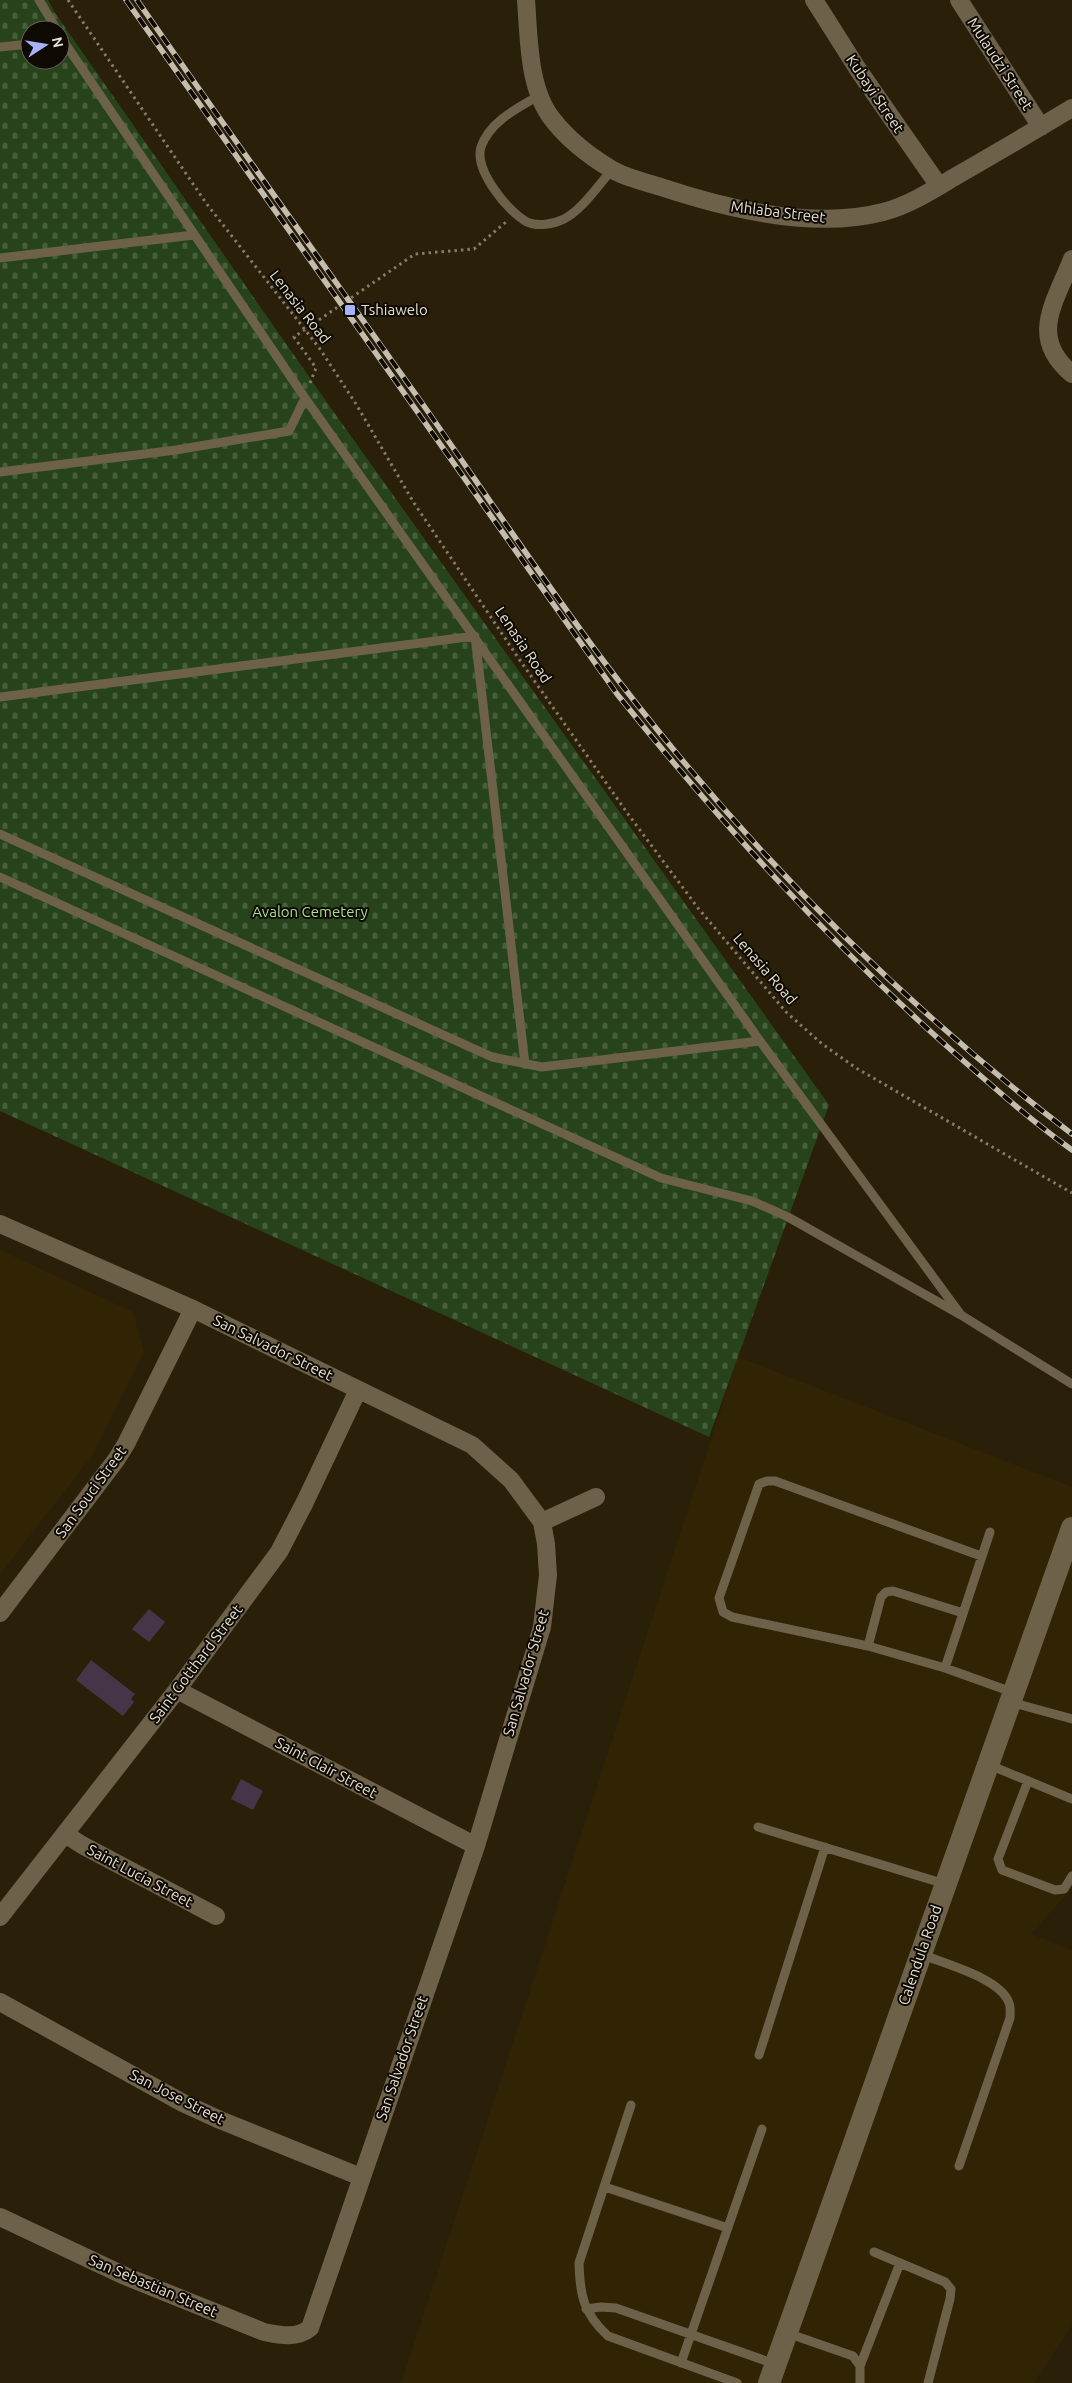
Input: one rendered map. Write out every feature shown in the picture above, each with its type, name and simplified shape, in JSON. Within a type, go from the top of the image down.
[{"type":"street","name":"Mhlaba Street","points":[[526,0],[530,52],[540,95],[553,120],[581,146],[612,170],[678,193],[730,207],[805,218],[835,218],[878,213],[908,203],[1072,108]]},
{"type":"street","name":"Kubayi Street","points":[[814,0],[859,70],[939,186]]},
{"type":"street","name":"Mulaudzi Street","points":[[959,0],[1041,127]]},
{"type":"street","points":[[1072,259],[1049,318],[1047,332],[1050,348],[1060,364],[1072,374]]},
{"type":"street","name":"San Salvador Street","points":[[0,1224],[193,1309],[472,1444],[511,1480],[542,1522],[548,1568],[546,1611],[476,1846],[310,2328]]},
{"type":"street","name":"San Souci Street","points":[[0,1613],[104,1479],[121,1452],[193,1309]]},
{"type":"street","name":"Saint Gotthard Street","points":[[0,1916],[177,1690],[279,1552],[298,1518],[358,1390]]},
{"type":"street","points":[[542,1522],[596,1497]]},
{"type":"street","name":"Calendula Road","points":[[772,2374],[1072,1528]]},
{"type":"street","name":"Saint Clair Street","points":[[177,1690],[476,1846]]},
{"type":"street","name":"Saint Lucia Street","points":[[65,1834],[82,1845],[216,1916]]},
{"type":"street","name":"San Jose Street","points":[[0,2002],[183,2103],[361,2177]]},
{"type":"street","name":"San Sebastian Street","points":[[0,2217],[125,2276],[264,2332],[286,2335],[300,2333],[310,2328]]},
{"type":"lane","points":[[39,0],[50,20]]},
{"type":"lane","points":[[0,47],[20,45]]},
{"type":"lane","points":[[70,51],[305,398],[760,1041],[961,1315]]},
{"type":"lane","points":[[540,95],[509,114],[492,128],[481,148],[481,165],[494,189],[516,214],[528,223],[543,225],[564,219],[581,205],[612,170]]},
{"type":"lane","points":[[0,258],[194,235]]},
{"type":"lane","points":[[0,472],[176,450],[289,431],[305,398]]},
{"type":"lane","points":[[0,697],[475,636]]},
{"type":"lane","points":[[475,636],[525,1064]]},
{"type":"lane","points":[[0,834],[492,1057],[542,1067],[760,1041]]},
{"type":"lane","points":[[0,876],[661,1178],[752,1201],[788,1217],[961,1315],[1072,1384]]},
{"type":"lane","points":[[981,1556],[775,1482],[767,1481],[758,1484],[719,1598],[723,1612],[732,1617],[868,1646],[945,1668],[1011,1697],[1072,1719]]},
{"type":"lane","points":[[945,1668],[990,1532]]},
{"type":"lane","points":[[868,1646],[881,1597],[886,1592],[893,1591],[963,1613]]},
{"type":"lane","points":[[987,1764],[1072,1799]]},
{"type":"lane","points":[[1028,1781],[998,1859],[999,1865],[1002,1870],[1055,1890],[1064,1889],[1072,1876]]},
{"type":"lane","points":[[758,1827],[945,1884]]},
{"type":"lane","points":[[759,2055],[825,1847]]},
{"type":"lane","points":[[921,1954],[1000,1988],[1010,2003],[1010,2018],[959,2166]]},
{"type":"lane","points":[[631,2105],[579,2263],[580,2288],[586,2309],[595,2324],[608,2336],[737,2383]]},
{"type":"lane","points":[[680,2363],[762,2129]]},
{"type":"lane","points":[[605,2187],[728,2228]]},
{"type":"lane","points":[[874,2252],[945,2282],[951,2289],[928,2383]]},
{"type":"lane","points":[[861,2383],[860,2366],[900,2263]]},
{"type":"lane","points":[[586,2309],[601,2306],[616,2308],[691,2334],[772,2374]]},
{"type":"lane","points":[[786,2333],[853,2356],[860,2366]]},
{"type":"path","name":"Lenasia Road","points":[[68,0],[206,203],[320,349],[356,404],[414,503],[518,659],[628,814],[704,915],[786,1012],[821,1043],[856,1068],[1072,1193]]},
{"type":"path","points":[[316,368],[294,337],[414,254],[474,248],[516,214]]},
{"type":"shaded area","points":[[0,1250],[133,1312],[144,1352],[92,1456],[0,1574]]},
{"type":"shaded area","points":[[738,1357],[1072,1487],[1072,1888],[1031,1934],[1072,1950],[1072,2325],[1034,2383],[401,2383]]},
{"type":"green space","name":"Avalon Cemetery","points":[[0,0],[48,0],[60,20],[20,20],[20,70],[70,70],[70,34],[333,411],[829,1105],[709,1437],[0,1111]]},
{"type":"building","points":[[149,1609],[165,1622],[149,1642],[132,1629]]},
{"type":"building","points":[[91,1660],[135,1694],[131,1699],[134,1702],[123,1716],[76,1680]]},
{"type":"building","points":[[241,1779],[263,1791],[253,1810],[231,1799]]},
{"type":"railway","points":[[126,0],[617,694],[735,834],[817,922],[950,1049],[1025,1114],[1072,1150]]},
{"type":"railway","points":[[137,0],[424,406],[554,594],[651,722],[705,787],[819,911],[942,1027],[1006,1082],[1072,1134]]},
{"type":"place","name":"Tshiawelo","points":[[350,310]]}]
